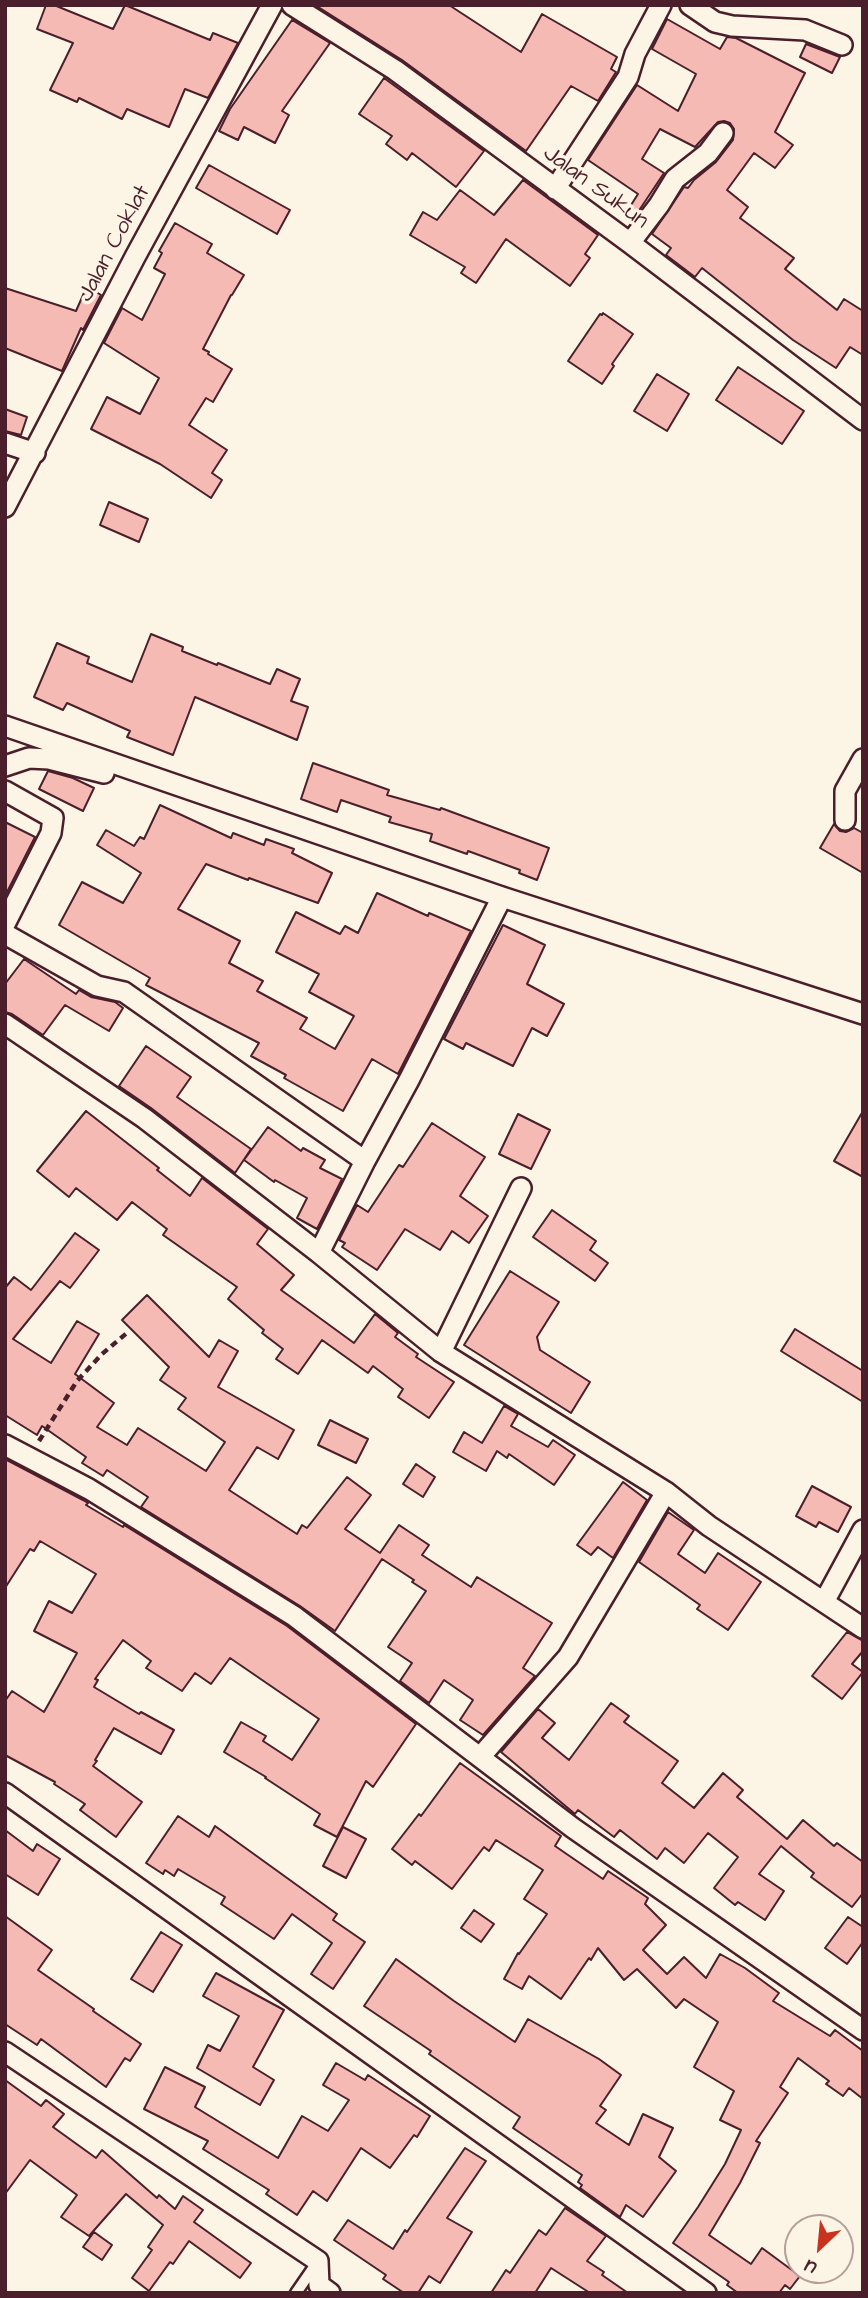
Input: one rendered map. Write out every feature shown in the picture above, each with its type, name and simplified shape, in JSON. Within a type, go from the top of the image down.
[{"type":"street","name":"Jalan Coklat","points":[[5,507],[135,257],[272,5]]},
{"type":"street","name":"Jalan Sukun","points":[[292,5],[395,70],[630,243],[863,420]]},
{"type":"street","points":[[555,189],[628,77],[635,54],[661,5]]},
{"type":"street","points":[[690,5],[715,22],[732,26],[805,30],[842,45]]},
{"type":"street","points":[[630,243],[676,179],[708,153],[723,133]]},
{"type":"street","points":[[5,443],[35,453]]},
{"type":"street","points":[[5,726],[502,897],[863,1014]]},
{"type":"street","points":[[5,766],[29,758],[48,759],[84,767],[202,805],[224,810],[260,812]]},
{"type":"street","points":[[845,820],[845,791],[863,760]]},
{"type":"street","points":[[5,791],[53,818],[51,833],[5,924]]},
{"type":"street","points":[[319,1253],[502,897]]},
{"type":"street","points":[[5,933],[97,986],[124,992],[365,1161]]},
{"type":"street","points":[[5,1024],[144,1118],[319,1253],[441,1352],[666,1492],[709,1526],[863,1628]]},
{"type":"street","points":[[441,1352],[521,1188]]},
{"type":"street","points":[[5,1445],[89,1489],[294,1616],[573,1828],[863,2030]]},
{"type":"street","points":[[481,1756],[568,1657],[666,1492]]},
{"type":"street","points":[[824,1602],[863,1530]]},
{"type":"street","points":[[5,1793],[701,2291]]},
{"type":"street","points":[[5,2052],[315,2265],[319,2285],[330,2293]]},
{"type":"lane","points":[[296,2293],[315,2265]]},
{"type":"path","points":[[29,1456],[77,1381],[128,1332]]},
{"type":"building","points":[[46,5],[54,5],[113,29],[125,5],[210,40],[213,33],[238,43],[208,98],[185,89],[169,127],[127,109],[122,119],[79,98],[77,102],[50,90],[73,43],[37,29]]},
{"type":"building","points":[[315,5],[449,5],[521,52],[542,14],[617,57],[611,69],[616,72],[598,101],[571,86],[526,151],[402,60]]},
{"type":"building","points":[[667,19],[720,49],[727,37],[736,38],[805,73],[775,132],[793,145],[775,168],[754,153],[727,190],[748,207],[740,218],[794,258],[785,269],[837,310],[844,299],[863,311],[863,355],[850,347],[836,368],[793,340],[702,268],[695,277],[666,255],[671,248],[652,234],[684,187],[688,188],[716,162],[733,140],[734,129],[730,123],[718,122],[695,147],[660,129],[642,159],[664,173],[634,218],[626,213],[638,194],[588,160],[637,85],[678,111],[696,74],[652,49]]},
{"type":"building","points":[[292,20],[330,43],[282,111],[289,115],[275,143],[244,127],[238,140],[219,131],[230,109]]},
{"type":"building","points":[[806,44],[840,57],[832,73],[800,57]]},
{"type":"building","points":[[384,78],[484,151],[456,187],[412,153],[407,160],[386,144],[392,136],[359,114]]},
{"type":"building","points":[[209,165],[290,210],[277,234],[196,188]]},
{"type":"building","points":[[523,180],[598,235],[585,254],[590,258],[570,286],[506,239],[476,283],[461,273],[465,267],[410,235],[423,212],[437,220],[460,190],[494,215]]},
{"type":"building","points":[[175,223],[212,244],[207,253],[244,275],[203,349],[232,369],[213,402],[206,398],[189,425],[227,450],[212,473],[222,480],[211,498],[160,464],[91,429],[107,397],[140,414],[159,378],[104,343],[122,308],[142,320],[165,274],[154,268],[162,253],[159,251]]},
{"type":"building","points":[[87,286],[101,295],[83,330],[81,328],[62,371],[5,348],[5,288],[76,311]]},
{"type":"building","points":[[603,313],[633,334],[602,384],[568,361]]},
{"type":"building","points":[[738,367],[804,411],[782,444],[716,400]]},
{"type":"building","points":[[657,374],[689,394],[667,431],[634,411]]},
{"type":"building","points":[[5,409],[27,417],[21,435],[5,431]]},
{"type":"building","points":[[109,502],[148,519],[139,542],[100,525]]},
{"type":"building","points":[[151,634],[183,647],[182,651],[270,684],[277,669],[300,679],[291,701],[308,707],[297,740],[195,697],[173,755],[127,737],[130,731],[67,703],[63,710],[34,697],[57,643],[89,657],[87,663],[132,682]]},
{"type":"building","points":[[313,763],[389,790],[387,795],[440,810],[441,808],[549,848],[537,880],[519,873],[520,870],[468,851],[467,854],[430,841],[432,834],[389,822],[391,817],[341,800],[337,812],[301,799]]},
{"type":"building","points":[[48,771],[73,778],[94,788],[83,811],[39,789]]},
{"type":"building","points":[[160,805],[231,838],[233,833],[264,845],[266,839],[294,849],[292,853],[332,873],[318,903],[206,864],[178,909],[240,941],[229,963],[263,981],[257,991],[307,1018],[300,1029],[335,1049],[354,1016],[309,992],[319,974],[276,952],[296,912],[340,934],[345,926],[358,933],[377,893],[428,916],[429,913],[471,931],[398,1074],[372,1059],[343,1111],[251,1056],[259,1043],[146,985],[150,978],[59,925],[82,882],[123,903],[141,873],[97,845],[106,830],[134,846],[140,837],[144,839]]},
{"type":"building","points":[[5,822],[35,837],[5,896]]},
{"type":"building","points":[[834,824],[840,831],[846,832],[854,828],[863,833],[863,873],[820,848]]},
{"type":"building","points":[[503,925],[545,945],[527,984],[564,1004],[547,1036],[532,1028],[513,1066],[466,1043],[463,1049],[444,1039]]},
{"type":"building","points":[[24,959],[76,994],[79,990],[91,997],[115,1002],[123,1008],[109,1031],[65,1005],[43,1035],[5,1012],[5,984]]},
{"type":"building","points":[[146,1046],[191,1077],[177,1097],[251,1149],[235,1173],[119,1086]]},
{"type":"building","points":[[86,1111],[190,1196],[202,1178],[268,1229],[257,1244],[294,1275],[281,1290],[354,1343],[375,1314],[398,1333],[395,1337],[418,1354],[416,1357],[454,1382],[429,1418],[398,1397],[403,1389],[373,1366],[368,1373],[322,1340],[298,1374],[276,1359],[283,1349],[262,1333],[264,1330],[228,1299],[237,1287],[163,1235],[167,1229],[132,1202],[117,1220],[76,1188],[69,1197],[37,1171]]},
{"type":"building","points":[[863,1111],[863,1177],[834,1161]]},
{"type":"building","points":[[518,1114],[550,1130],[531,1169],[499,1154]]},
{"type":"building","points":[[432,1123],[485,1157],[460,1196],[488,1216],[469,1243],[452,1231],[440,1250],[405,1229],[377,1270],[342,1247],[345,1243],[339,1240],[357,1205],[368,1212],[399,1165],[403,1167]]},
{"type":"building","points":[[268,1127],[301,1151],[303,1148],[325,1160],[320,1168],[342,1179],[317,1229],[297,1218],[307,1198],[275,1180],[274,1182],[244,1160]]},
{"type":"building","points":[[552,1210],[596,1241],[590,1250],[608,1263],[595,1281],[533,1237]]},
{"type":"building","points":[[75,1233],[99,1250],[70,1288],[60,1281],[13,1339],[51,1363],[77,1321],[99,1334],[75,1374],[114,1403],[97,1427],[127,1445],[138,1428],[206,1471],[225,1442],[178,1409],[186,1398],[160,1380],[169,1367],[122,1320],[147,1295],[209,1357],[219,1340],[238,1351],[218,1387],[294,1430],[278,1459],[257,1447],[229,1490],[297,1534],[302,1525],[307,1528],[347,1477],[371,1495],[345,1529],[380,1553],[399,1525],[429,1545],[422,1555],[471,1587],[477,1577],[552,1623],[523,1668],[535,1676],[483,1735],[460,1720],[473,1700],[444,1680],[429,1703],[400,1681],[412,1663],[388,1647],[426,1591],[412,1582],[414,1580],[382,1559],[335,1631],[300,1606],[141,1507],[148,1497],[107,1470],[103,1476],[82,1463],[86,1457],[42,1426],[37,1435],[5,1415],[5,1288],[14,1277],[31,1290]]},
{"type":"building","points":[[510,1271],[559,1302],[537,1337],[540,1350],[590,1382],[571,1413],[464,1345]]},
{"type":"building","points":[[795,1329],[863,1371],[863,1402],[781,1351]]},
{"type":"building","points":[[504,1406],[518,1414],[511,1426],[548,1447],[553,1440],[575,1455],[554,1485],[509,1454],[507,1458],[497,1451],[486,1471],[453,1452],[464,1432],[482,1443]]},
{"type":"building","points":[[330,1420],[368,1439],[356,1463],[318,1445]]},
{"type":"building","points":[[5,1459],[83,1500],[88,1503],[86,1505],[123,1527],[124,1525],[287,1626],[416,1724],[373,1787],[366,1781],[337,1837],[314,1825],[320,1814],[224,1752],[241,1722],[266,1736],[263,1741],[292,1760],[319,1719],[230,1658],[211,1684],[195,1673],[182,1691],[146,1668],[151,1661],[123,1640],[95,1679],[98,1680],[94,1687],[139,1714],[141,1712],[174,1730],[161,1754],[114,1728],[95,1760],[97,1761],[93,1766],[142,1802],[116,1837],[80,1810],[85,1804],[54,1784],[55,1782],[5,1755],[5,1701],[12,1691],[44,1712],[77,1653],[34,1631],[49,1601],[72,1613],[96,1574],[40,1541],[34,1551],[30,1549],[5,1588]]},
{"type":"building","points":[[416,1464],[435,1477],[423,1497],[403,1484]]},
{"type":"building","points":[[623,1482],[647,1500],[613,1558],[598,1547],[591,1555],[577,1545]]},
{"type":"building","points":[[812,1486],[851,1507],[838,1532],[819,1522],[816,1527],[796,1516]]},
{"type":"building","points":[[668,1512],[694,1530],[678,1554],[705,1573],[718,1553],[761,1582],[728,1630],[697,1609],[700,1605],[639,1562]]},
{"type":"building","points":[[847,1632],[863,1641],[863,1651],[852,1664],[863,1672],[842,1699],[812,1676]]},
{"type":"building","points":[[611,1703],[629,1716],[624,1722],[678,1761],[662,1783],[694,1808],[723,1773],[743,1790],[737,1797],[787,1839],[803,1820],[834,1846],[837,1843],[863,1862],[863,1893],[852,1907],[811,1877],[814,1873],[781,1846],[759,1874],[784,1891],[765,1920],[738,1902],[735,1905],[714,1888],[738,1857],[708,1833],[684,1863],[665,1848],[657,1859],[620,1830],[614,1837],[578,1810],[575,1814],[501,1752],[538,1709],[555,1723],[542,1738],[569,1760]]},
{"type":"building","points":[[460,1763],[561,1836],[555,1846],[603,1879],[608,1871],[648,1898],[645,1904],[666,1925],[643,1950],[667,1974],[684,1957],[706,1978],[720,1954],[745,1968],[779,1993],[773,2001],[830,2036],[835,2030],[863,2051],[863,2099],[849,2088],[843,2096],[826,2084],[829,2081],[798,2058],[780,2087],[788,2093],[756,2141],[760,2143],[709,2235],[751,2264],[762,2248],[784,2264],[784,2284],[794,2284],[790,2289],[785,2285],[779,2293],[738,2293],[727,2285],[729,2282],[673,2243],[725,2164],[741,2130],[720,2120],[734,2091],[694,2067],[718,2022],[684,1999],[676,2008],[637,1969],[624,1980],[598,1948],[561,1999],[529,1976],[522,1989],[504,1979],[518,1953],[547,1914],[524,1899],[543,1870],[496,1840],[489,1851],[484,1847],[452,1889],[415,1861],[412,1865],[392,1849],[419,1814],[421,1816]]},
{"type":"building","points":[[178,1816],[209,1837],[215,1826],[337,1914],[333,1920],[365,1942],[333,1989],[311,1974],[332,1943],[292,1914],[274,1939],[221,1904],[225,1897],[178,1869],[174,1876],[165,1870],[163,1874],[146,1863]]},
{"type":"building","points":[[343,1827],[366,1839],[346,1878],[323,1866]]},
{"type":"building","points":[[5,1830],[33,1851],[37,1844],[60,1859],[38,1895],[5,1874]]},
{"type":"building","points":[[474,1910],[494,1924],[481,1942],[461,1928]]},
{"type":"building","points":[[5,1916],[52,1950],[38,1970],[141,2044],[130,2061],[125,2058],[106,2087],[41,2039],[37,2045],[5,2024]]},
{"type":"building","points":[[848,1917],[863,1927],[863,1942],[847,1964],[825,1948]]},
{"type":"building","points":[[161,1932],[182,1945],[153,1992],[131,1979]]},
{"type":"building","points":[[396,1959],[515,2042],[528,2019],[599,2059],[621,2075],[600,2106],[606,2110],[596,2123],[629,2145],[643,2114],[673,2128],[659,2157],[676,2171],[643,2217],[626,2205],[620,2217],[580,2188],[582,2185],[578,2182],[582,2175],[513,2128],[520,2117],[429,2054],[431,2051],[364,2006]]},
{"type":"building","points":[[216,1973],[284,2010],[253,2067],[274,2080],[260,2105],[197,2068],[208,2045],[220,2051],[239,2016],[203,1996]]},
{"type":"building","points":[[336,2063],[365,2080],[368,2075],[430,2116],[417,2137],[414,2135],[390,2168],[361,2148],[327,2201],[313,2191],[297,2215],[266,2194],[269,2190],[203,2149],[208,2141],[144,2109],[165,2067],[205,2087],[195,2107],[278,2158],[302,2116],[328,2131],[349,2100],[323,2085]]},
{"type":"building","points":[[5,2080],[41,2106],[46,2100],[64,2114],[53,2127],[96,2158],[102,2150],[157,2198],[159,2195],[175,2209],[183,2196],[203,2210],[194,2222],[251,2263],[240,2278],[189,2241],[149,2291],[132,2278],[152,2250],[148,2247],[163,2225],[126,2194],[89,2236],[61,2217],[77,2195],[30,2160],[5,2194]]},
{"type":"building","points":[[465,2148],[486,2161],[447,2218],[472,2232],[440,2283],[429,2276],[418,2293],[404,2293],[383,2279],[386,2275],[334,2240],[348,2220],[393,2249]]},
{"type":"building","points":[[565,2208],[606,2236],[587,2261],[628,2293],[590,2293],[551,2268],[535,2293],[491,2293],[506,2270],[510,2273],[539,2230],[546,2235]]},
{"type":"building","points":[[94,2232],[112,2245],[102,2260],[83,2247]]}]
